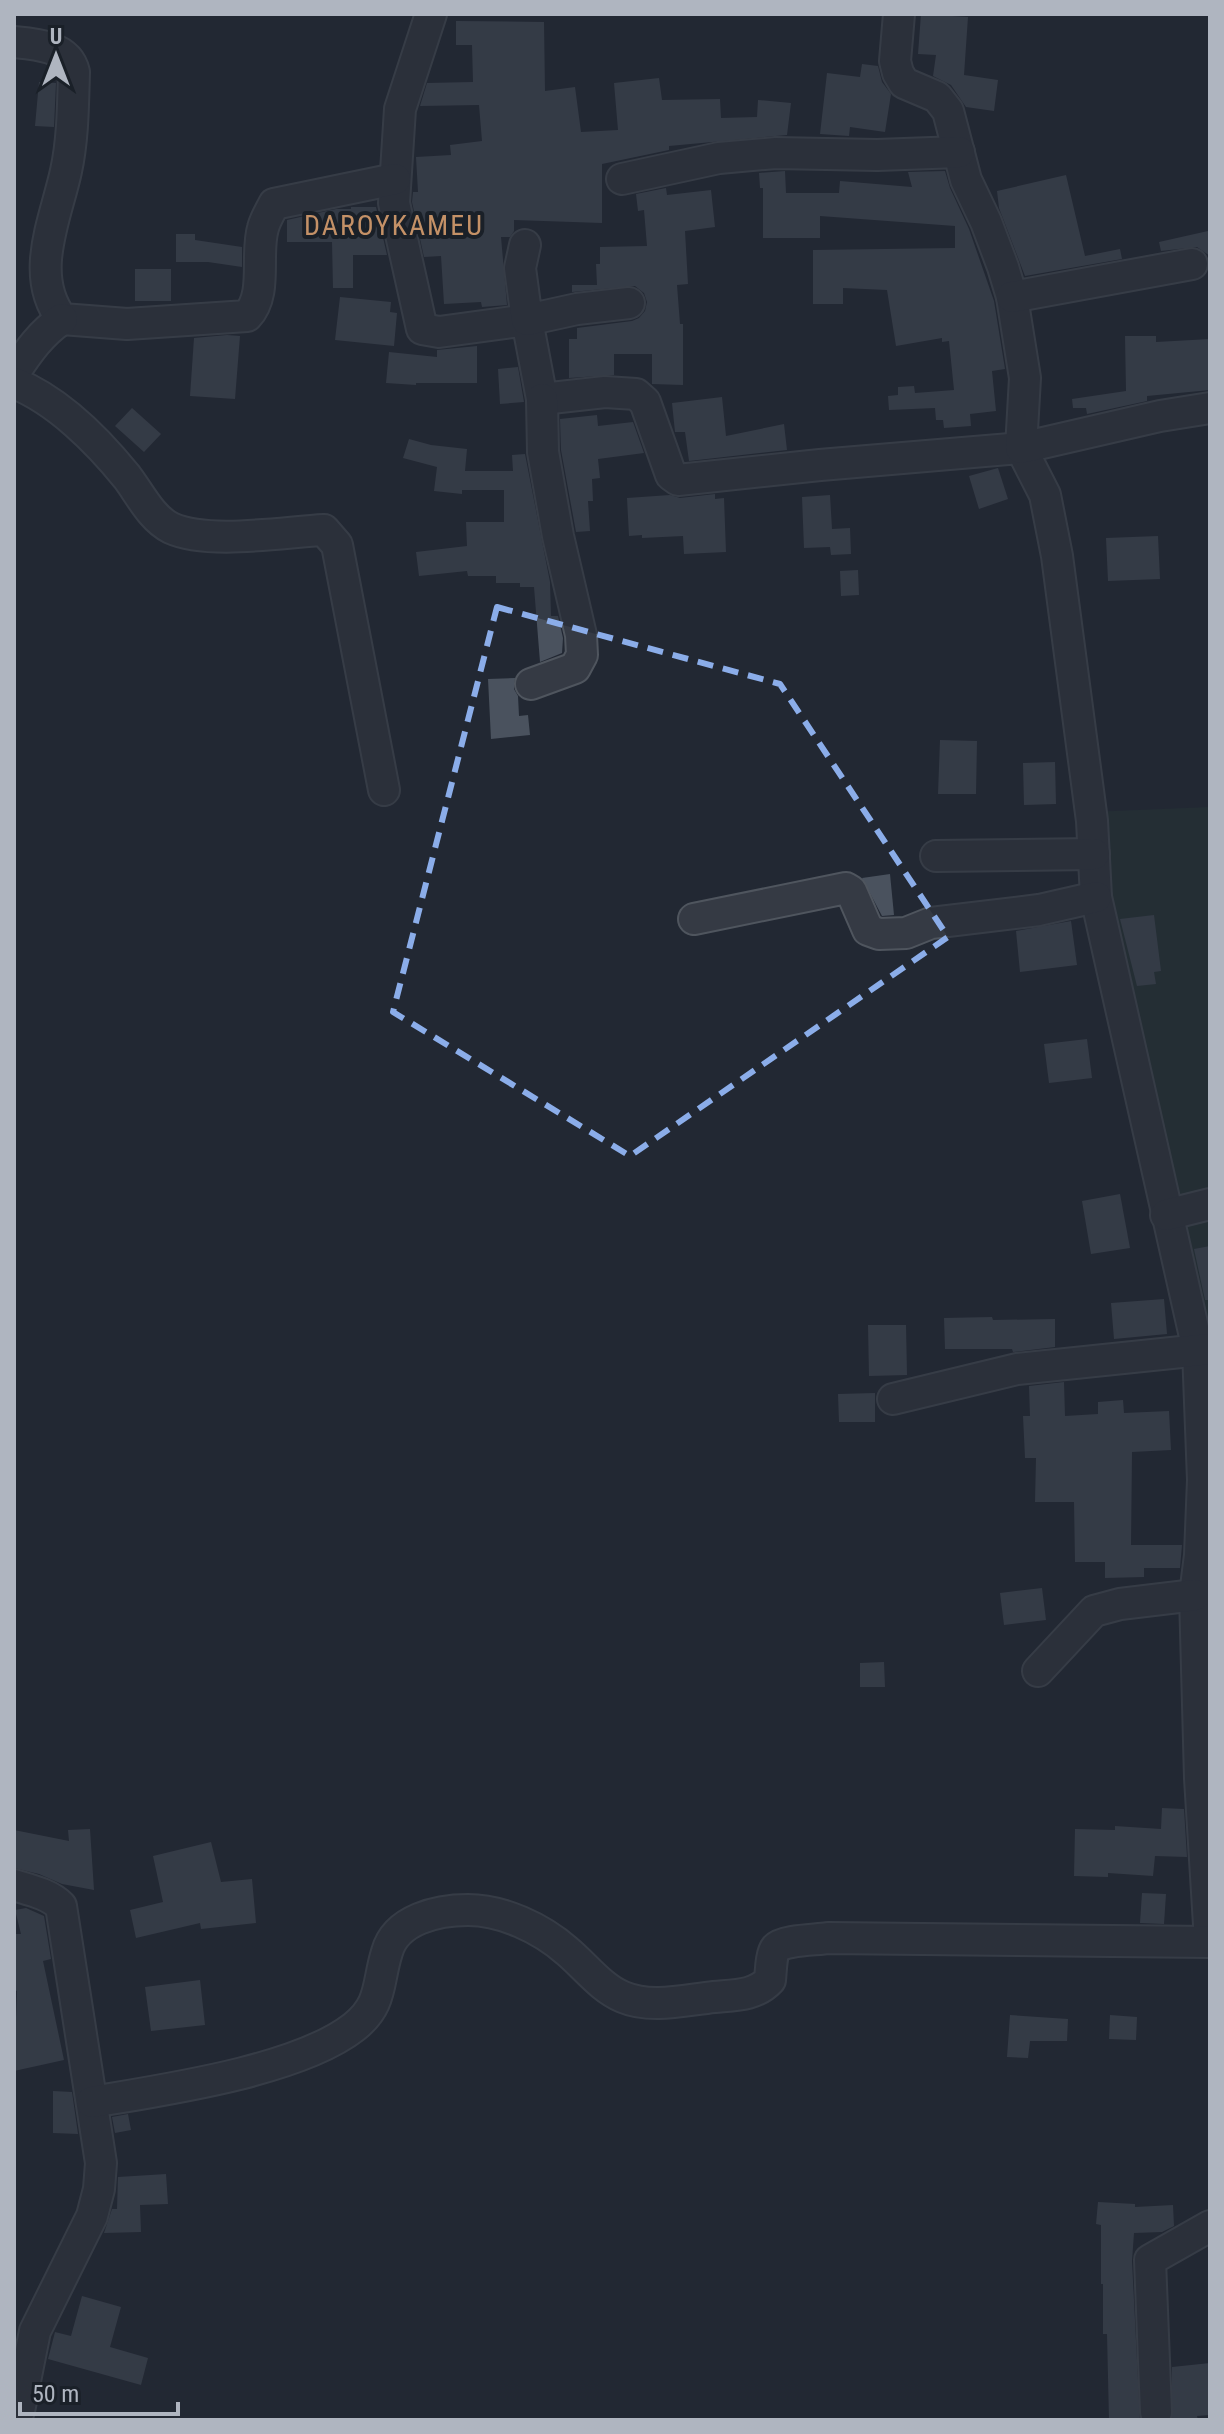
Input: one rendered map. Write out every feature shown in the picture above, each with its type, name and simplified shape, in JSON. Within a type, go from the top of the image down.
[{"type":"street","points":[[431,14],[400,109],[394,203],[422,329],[439,332],[629,303]]},
{"type":"street","points":[[92,2102],[289,2060],[338,2038],[356,2026],[377,2001],[387,1950],[393,1939],[409,1924],[436,1913],[471,1910],[512,1918],[551,1939],[622,1997],[654,2003],[754,1993],[770,1980],[774,1950],[779,1944],[828,1938],[1210,1942],[1195,1595],[1206,1481],[1204,1349],[1166,1215],[1096,897],[1094,854],[1057,556],[1045,495],[1021,448],[1025,378],[1012,297],[986,222],[966,180],[948,111],[937,97],[904,83],[898,73],[895,61],[899,14]]},
{"type":"street","points":[[14,42],[42,45],[62,53],[72,64],[74,72],[67,168],[47,240],[48,296],[62,319]]},
{"type":"street","points":[[622,179],[719,158],[761,154],[959,152]]},
{"type":"street","points":[[14,373],[47,329],[62,319],[127,324],[247,316],[254,309],[259,289],[258,264],[263,227],[274,204],[395,179]]},
{"type":"street","points":[[525,245],[520,268],[542,399],[543,452],[581,635],[582,655],[575,668],[531,684]]},
{"type":"street","points":[[1012,297],[1192,264]]},
{"type":"street","points":[[14,383],[35,391],[84,432],[125,475],[159,520],[171,528],[205,537],[324,530],[332,536],[337,545],[384,790]]},
{"type":"street","points":[[542,399],[605,392],[636,394],[645,402],[671,475],[684,481],[820,465],[1021,448],[1160,416],[1210,408]]},
{"type":"street","points":[[936,856],[1094,854]]},
{"type":"street","points":[[694,919],[846,888],[851,891],[868,930],[879,934],[906,933],[931,923],[1039,910],[1096,897]]},
{"type":"street","points":[[1166,1215],[1210,1204]]},
{"type":"street","points":[[893,1399],[1017,1369],[1204,1349]]},
{"type":"street","points":[[1038,1671],[1094,1611],[1120,1604],[1195,1595]]},
{"type":"street","points":[[14,1885],[42,1894],[61,1906],[101,2163],[92,2216],[35,2331],[19,2411],[14,2418]]},
{"type":"street","points":[[1156,2412],[1150,2260],[1210,2226]]},
{"type":"highlighted area","points":[[497,607],[780,684],[948,937],[630,1156],[393,1012]]},
{"type":"shaded area","points":[[1210,807],[1210,1350],[1090,812]]},
{"type":"building","points":[[921,14],[968,17],[964,75],[998,80],[994,111],[966,107],[951,85],[933,76],[936,55],[918,54]]},
{"type":"building","points":[[456,21],[544,22],[545,91],[575,87],[581,132],[618,130],[614,83],[659,78],[662,100],[720,99],[721,118],[757,117],[758,100],[791,103],[787,135],[669,146],[669,150],[602,164],[602,223],[514,220],[514,231],[510,237],[501,237],[507,305],[482,307],[481,302],[444,304],[441,256],[424,257],[412,202],[413,192],[418,192],[416,157],[451,155],[450,145],[482,141],[479,105],[420,106],[427,83],[473,82],[472,45],[456,45]]},
{"type":"building","points":[[862,64],[878,66],[882,82],[891,94],[885,132],[850,127],[849,136],[820,134],[827,73],[860,77]]},
{"type":"building","points":[[39,82],[56,83],[54,127],[35,126]]},
{"type":"building","points":[[785,171],[786,193],[839,193],[840,181],[912,187],[908,172],[945,171],[994,301],[1005,369],[992,371],[996,411],[970,414],[971,426],[944,428],[943,420],[936,420],[935,408],[889,410],[888,396],[898,395],[898,387],[914,386],[915,393],[954,390],[949,341],[942,342],[942,338],[896,346],[887,290],[843,288],[843,304],[813,304],[813,250],[955,248],[955,226],[820,216],[820,238],[763,238],[763,188],[760,188],[759,173]]},
{"type":"building","points":[[1066,175],[1085,256],[1120,249],[1122,259],[1025,276],[999,208],[997,191]]},
{"type":"building","points":[[666,188],[667,195],[711,190],[715,227],[685,231],[688,284],[677,285],[680,324],[683,324],[683,385],[652,384],[652,354],[614,354],[614,375],[569,378],[569,339],[577,339],[577,328],[632,321],[645,311],[647,302],[644,293],[635,286],[572,292],[572,285],[597,285],[596,264],[600,264],[600,247],[647,246],[644,210],[638,211],[636,194]]},
{"type":"building","points":[[351,207],[376,207],[387,255],[353,255],[353,288],[333,288],[332,242],[287,242],[287,220]]},
{"type":"building","points":[[1208,231],[1210,256],[1197,247],[1161,251],[1159,242]]},
{"type":"building","points":[[176,234],[195,234],[195,240],[242,247],[242,267],[208,262],[176,262]]},
{"type":"building","points":[[135,269],[171,269],[171,301],[135,301]]},
{"type":"building","points":[[340,297],[391,302],[390,312],[397,313],[394,346],[335,340]]},
{"type":"building","points":[[240,336],[235,399],[190,396],[194,338]]},
{"type":"building","points":[[1125,336],[1156,336],[1156,342],[1210,339],[1210,390],[1147,396],[1147,401],[1087,414],[1086,408],[1073,408],[1072,399],[1126,391]]},
{"type":"building","points":[[477,346],[477,383],[386,383],[389,352],[437,357],[437,350]]},
{"type":"building","points":[[518,367],[524,402],[500,404],[498,369]]},
{"type":"building","points":[[722,397],[726,436],[784,424],[787,450],[689,461],[685,432],[675,432],[672,403]]},
{"type":"building","points":[[132,408],[161,434],[144,452],[115,426]]},
{"type":"building","points":[[597,415],[598,426],[633,422],[644,453],[598,459],[600,478],[592,479],[593,501],[588,501],[590,531],[576,532],[561,450],[560,419]]},
{"type":"building","points":[[409,439],[467,449],[465,471],[513,471],[512,455],[525,454],[550,582],[551,616],[558,616],[563,638],[562,653],[540,662],[534,587],[520,587],[520,583],[496,583],[496,576],[468,576],[467,571],[419,576],[416,552],[467,546],[466,522],[504,522],[504,490],[462,490],[462,494],[434,491],[437,467],[403,458]]},
{"type":"building","points":[[998,468],[1008,499],[979,509],[969,476]]},
{"type":"building","points":[[715,494],[715,499],[724,498],[726,552],[684,554],[683,536],[629,536],[627,498],[670,495],[680,498]]},
{"type":"building","points":[[830,495],[832,529],[850,528],[851,554],[831,555],[830,547],[804,548],[802,497]]},
{"type":"building","points":[[1158,536],[1160,579],[1108,581],[1106,538]]},
{"type":"building","points":[[858,570],[859,595],[841,596],[840,571]]},
{"type":"building","points":[[515,678],[519,716],[528,715],[530,735],[491,739],[488,679]]},
{"type":"building","points":[[940,740],[977,741],[976,794],[938,794]]},
{"type":"building","points":[[1055,762],[1056,804],[1024,805],[1023,763]]},
{"type":"building","points":[[890,874],[894,915],[882,916],[862,878]]},
{"type":"building","points":[[1154,915],[1161,971],[1154,972],[1156,984],[1137,986],[1120,919]]},
{"type":"building","points":[[1071,921],[1077,965],[1020,972],[1016,931]]},
{"type":"building","points":[[1087,1039],[1092,1078],[1049,1083],[1044,1044]]},
{"type":"building","points":[[1120,1194],[1130,1248],[1091,1254],[1082,1201]]},
{"type":"building","points":[[1210,1246],[1210,1300],[1205,1300],[1194,1249]]},
{"type":"building","points":[[1164,1299],[1167,1334],[1114,1339],[1111,1303]]},
{"type":"building","points":[[992,1317],[993,1320],[1055,1319],[1055,1347],[1013,1352],[1012,1349],[945,1349],[944,1318]]},
{"type":"building","points":[[868,1325],[906,1325],[907,1375],[869,1376]]},
{"type":"building","points":[[1064,1382],[1065,1416],[1098,1414],[1098,1402],[1123,1400],[1124,1413],[1169,1411],[1171,1450],[1132,1452],[1131,1545],[1182,1545],[1180,1568],[1144,1568],[1144,1577],[1105,1578],[1105,1562],[1075,1562],[1074,1502],[1035,1502],[1036,1458],[1025,1458],[1023,1416],[1030,1416],[1029,1386]]},
{"type":"building","points":[[875,1393],[875,1422],[839,1422],[838,1394]]},
{"type":"building","points":[[1042,1588],[1046,1620],[1004,1625],[1000,1593]]},
{"type":"building","points":[[884,1662],[885,1687],[860,1687],[860,1663]]},
{"type":"building","points":[[1162,1808],[1184,1809],[1187,1857],[1155,1856],[1153,1876],[1108,1873],[1108,1877],[1074,1876],[1075,1829],[1115,1830],[1115,1826],[1161,1829]]},
{"type":"building","points":[[90,1829],[94,1890],[62,1884],[14,1868],[14,1830],[69,1841],[68,1830]]},
{"type":"building","points":[[211,1842],[221,1882],[252,1879],[256,1923],[201,1929],[200,1923],[136,1938],[130,1910],[163,1902],[153,1856]]},
{"type":"building","points":[[1142,1893],[1166,1894],[1164,1924],[1140,1923]]},
{"type":"building","points":[[26,1908],[44,1916],[51,1959],[43,1961],[64,2060],[14,2071],[17,1991],[14,1990],[14,1934],[21,1934],[15,1910]]},
{"type":"building","points":[[200,1980],[205,2025],[151,2031],[145,1987]]},
{"type":"building","points":[[1010,2015],[1068,2019],[1067,2041],[1030,2041],[1028,2058],[1007,2057]]},
{"type":"building","points":[[1110,2015],[1137,2017],[1136,2040],[1109,2039]]},
{"type":"building","points":[[53,2091],[72,2092],[78,2134],[53,2133]]},
{"type":"building","points":[[128,2114],[131,2130],[115,2133],[112,2117]]},
{"type":"building","points":[[166,2174],[168,2204],[140,2205],[141,2232],[104,2233],[112,2209],[117,2209],[118,2177]]},
{"type":"building","points":[[1098,2202],[1135,2204],[1135,2207],[1173,2205],[1174,2226],[1162,2232],[1134,2233],[1132,2261],[1140,2420],[1109,2420],[1107,2334],[1103,2334],[1101,2225],[1096,2224]]},
{"type":"building","points":[[82,2296],[121,2307],[110,2347],[148,2358],[141,2385],[48,2359],[55,2332],[71,2336]]},
{"type":"building","points":[[1210,2363],[1210,2415],[1197,2416],[1198,2420],[1172,2420],[1172,2367]]},
{"type":"district","name":"DAROYKAMEU","points":[[394,225]]}]
